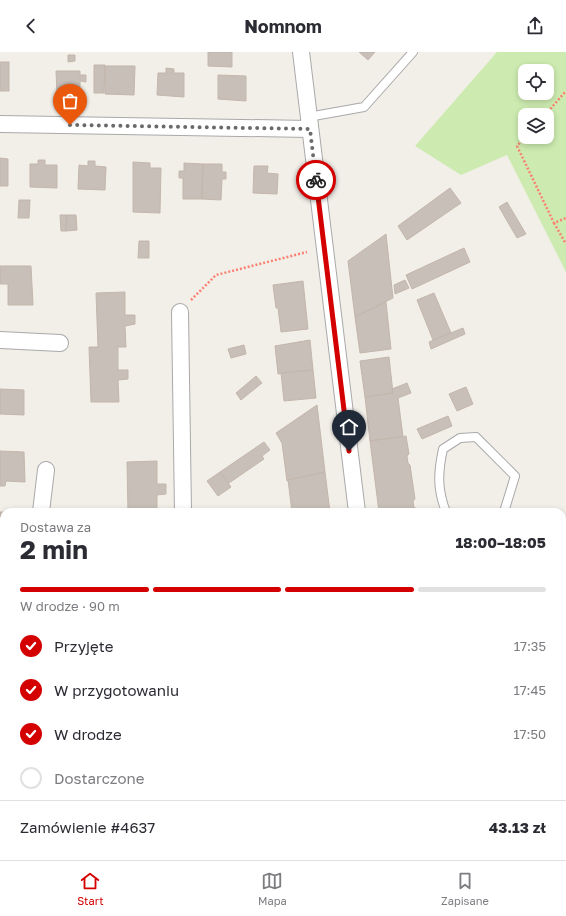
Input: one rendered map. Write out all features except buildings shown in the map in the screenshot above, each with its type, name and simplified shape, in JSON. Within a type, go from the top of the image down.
[{"type":"street","points":[[301,52],[357,508]]},
{"type":"street","points":[[0,124],[309,123]]},
{"type":"street","points":[[180,312],[183,508]]},
{"type":"street","points":[[0,340],[60,343]]},
{"type":"street","points":[[41,508],[46,470]]},
{"type":"lane","points":[[309,123],[364,107],[413,52]]},
{"type":"lane","points":[[444,508],[441,499],[438,472],[443,449],[460,438],[476,437],[515,476],[505,508]]},
{"type":"path","points":[[550,108],[566,91]]},
{"type":"path","points":[[519,144],[517,146],[554,223],[566,244]]},
{"type":"path","points":[[554,223],[566,218]]},
{"type":"path","points":[[180,312],[216,275],[307,251],[308,259]]},
{"type":"green space","points":[[497,52],[566,52],[566,272],[507,155],[461,175],[415,146]]},
{"type":"way so far","points":[[70,125],[310,129],[316,180]]},
{"type":"route","points":[[316,180],[349,451]]}]
